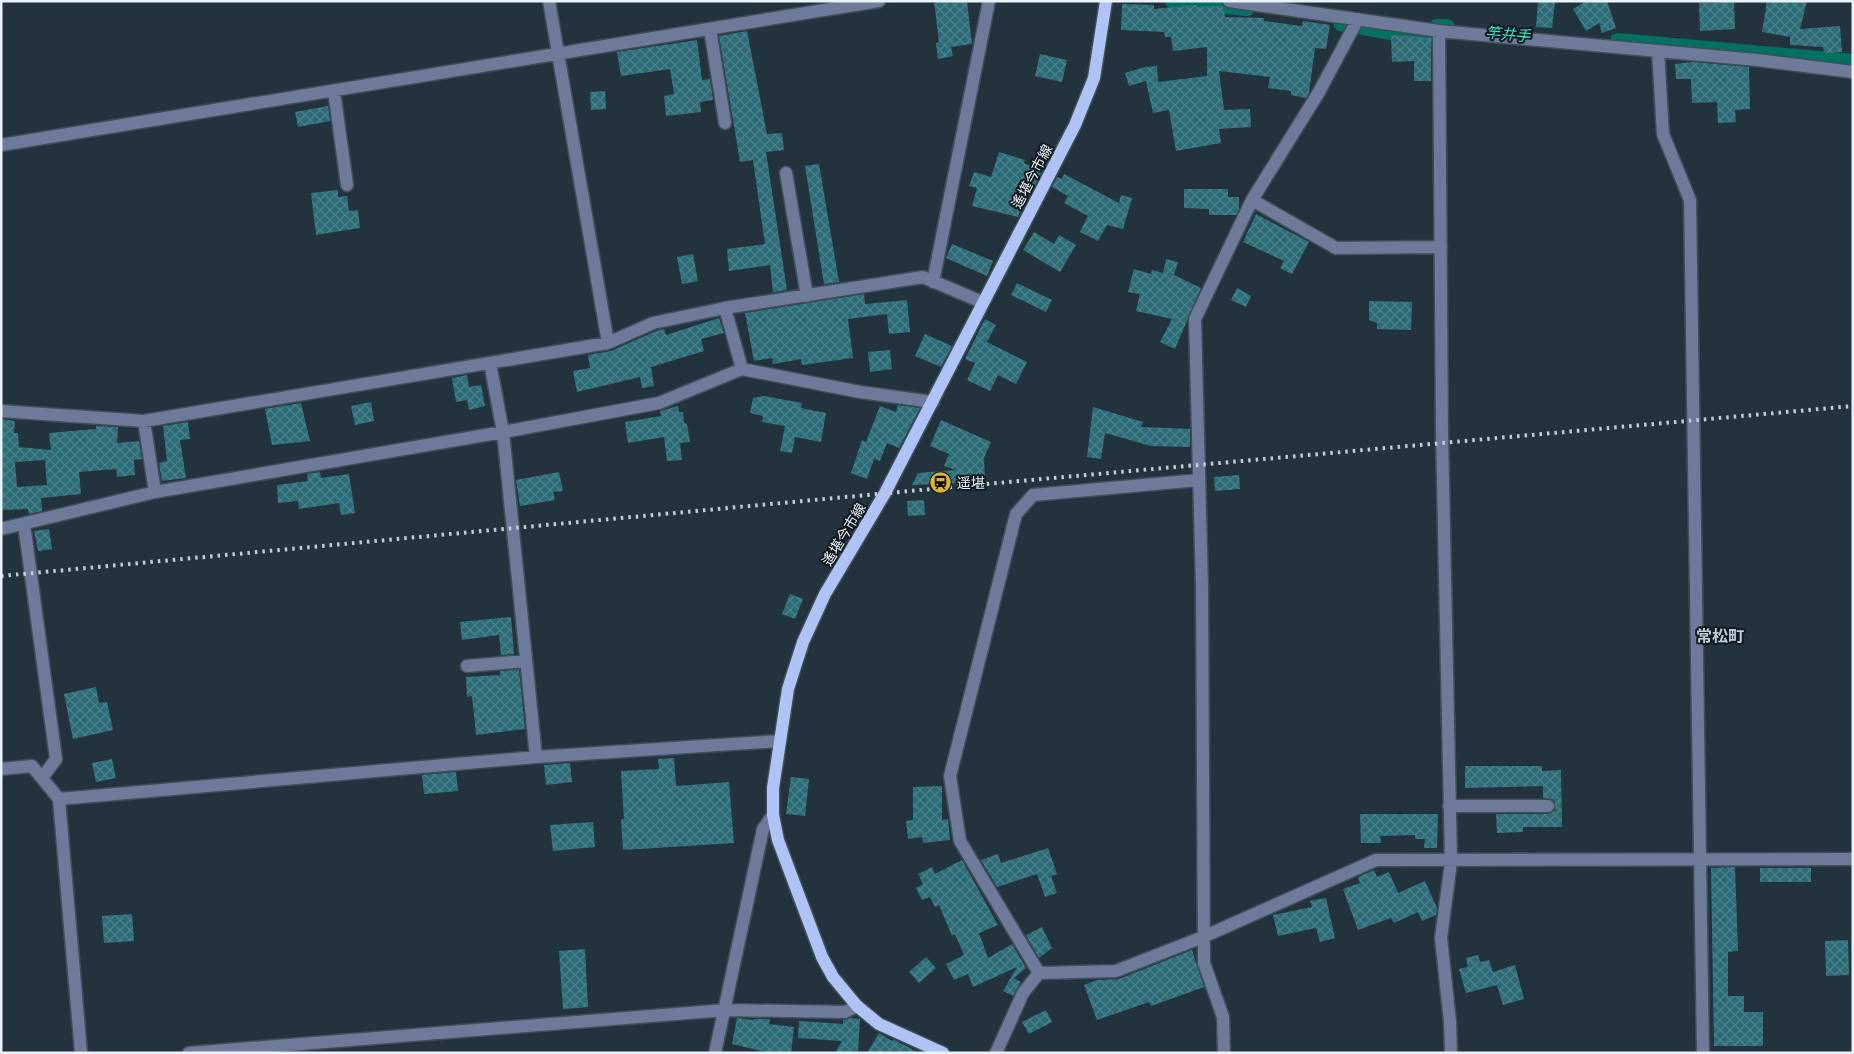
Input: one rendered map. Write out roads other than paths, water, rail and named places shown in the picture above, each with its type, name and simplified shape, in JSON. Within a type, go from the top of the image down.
[{"type":"main road","name":"遙堪今市線","points":[[940,1052],[879,1024],[857,1006],[833,976],[822,957],[778,840],[773,815],[773,788],[788,689],[803,642],[818,610],[885,493],[1075,125],[1094,78],[1106,1]]},
{"type":"street","points":[[549,1],[608,343]]},
{"type":"street","points":[[1,145],[879,1]]},
{"type":"street","points":[[933,282],[989,1]]},
{"type":"street","points":[[1230,1],[1439,31],[1658,51],[1853,72]]},
{"type":"street","points":[[1224,1053],[1224,1017],[1204,963],[1202,588],[1195,319],[1252,200],[1319,92],[1358,20]]},
{"type":"street","points":[[710,29],[725,123]]},
{"type":"street","points":[[1439,31],[1450,806],[1450,862],[1441,938],[1450,1022],[1451,1053]]},
{"type":"street","points":[[1658,51],[1663,134],[1690,200],[1703,1053]]},
{"type":"street","points":[[334,91],[347,185]]},
{"type":"street","points":[[786,173],[807,296]]},
{"type":"street","points":[[1252,200],[1336,248],[1441,247]]},
{"type":"street","points":[[1,411],[144,421],[608,343],[653,323],[725,308],[924,277],[982,302]]},
{"type":"street","points":[[725,308],[742,369]]},
{"type":"street","points":[[490,363],[503,432],[536,757]]},
{"type":"street","points":[[1,529],[155,492],[659,403],[742,369],[860,392],[933,402]]},
{"type":"street","points":[[144,421],[155,492]]},
{"type":"street","points":[[1039,973],[960,841],[950,776],[1016,514],[1033,495],[1200,480]]},
{"type":"street","points":[[24,524],[56,759],[42,778]]},
{"type":"street","points":[[466,666],[526,661]]},
{"type":"street","points":[[59,799],[536,757],[780,742]]},
{"type":"street","points":[[1,768],[32,766],[59,799],[82,1053]]},
{"type":"street","points":[[1450,806],[1548,806]]},
{"type":"street","points":[[716,1053],[763,829],[773,815]]},
{"type":"street","points":[[996,1053],[1023,993],[1039,973],[1116,971],[1203,936],[1376,860],[1450,862],[1853,859]]},
{"type":"street","points":[[189,1053],[726,1010],[845,1012],[857,1006]]},
{"type":"waterway","name":"竿井手","points":[[1173,1],[1247,8]]},
{"type":"waterway","name":"竿井手","points":[[1341,23],[1431,39],[1437,27],[1447,27]]},
{"type":"waterway","name":"竿井手","points":[[1618,41],[1853,62]]},
{"type":"railway","points":[[1,576],[942,488],[1853,406]]},
{"type":"place","name":"遥堪","points":[[941,482]]},
{"type":"district","name":"常松町","points":[[1720,635]]}]
